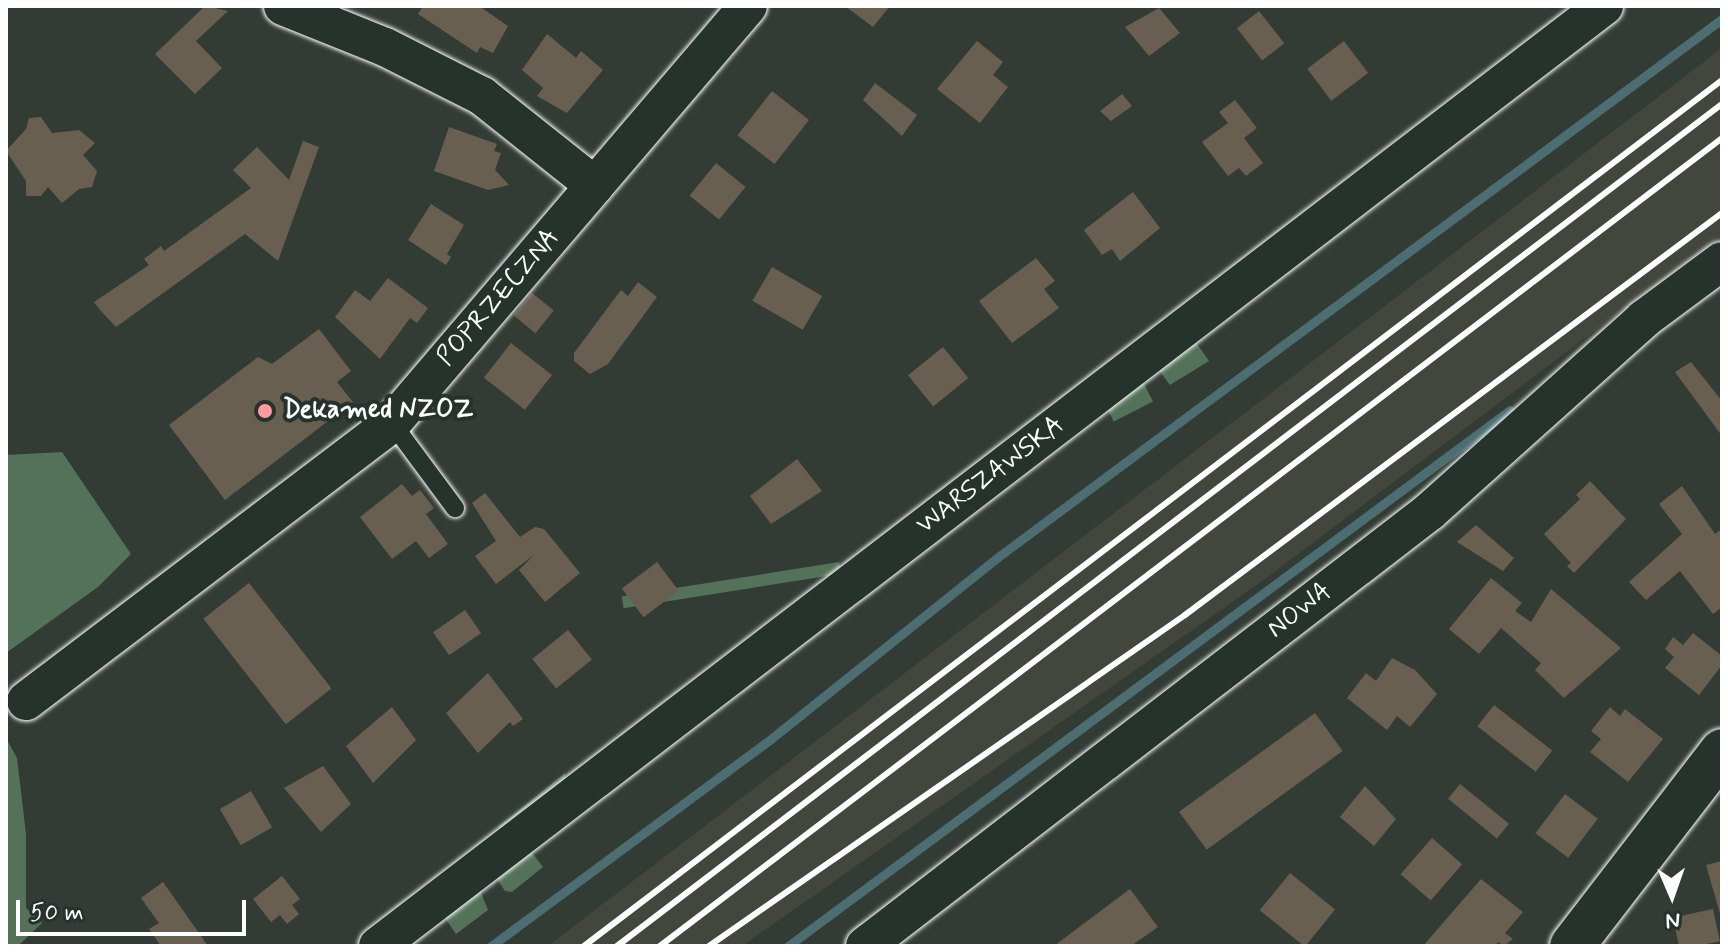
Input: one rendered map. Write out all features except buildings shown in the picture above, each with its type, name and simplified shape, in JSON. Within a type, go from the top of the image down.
[{"type":"street","points":[[283,6],[385,47],[482,96],[595,186]]},
{"type":"street","name":"POPRZECZNA","points":[[26,701],[392,423],[748,6]]},
{"type":"street","name":"WARSZAWSKA","points":[[378,946],[1604,6]]},
{"type":"street","name":"NOWA","points":[[865,946],[1429,512],[1644,319],[1722,261]]},
{"type":"street","points":[[1572,946],[1722,751]]},
{"type":"lane","points":[[392,423],[455,508]]},
{"type":"shaded area","points":[[1722,48],[1722,235],[1265,579],[742,946],[548,946]]},
{"type":"green space","points":[[1195,341],[1209,361],[1170,385],[1158,369]]},
{"type":"green space","points":[[1143,382],[1153,402],[1114,422],[1104,402]]},
{"type":"green space","points":[[62,452],[131,554],[98,587],[6,653],[6,455]]},
{"type":"green space","points":[[839,562],[841,574],[624,608],[622,596]]},
{"type":"green space","points":[[6,738],[17,758],[26,834],[26,908],[42,923],[18,946],[6,946]]},
{"type":"green space","points":[[565,773],[566,784],[508,829],[498,827]]},
{"type":"green space","points":[[530,850],[543,867],[512,892],[505,891],[495,876]]},
{"type":"green space","points":[[479,888],[488,910],[456,934],[443,915]]},
{"type":"waterway","points":[[491,946],[772,738],[998,557],[1722,19]]},
{"type":"waterway","points":[[788,946],[1510,410]]},
{"type":"railway","points":[[584,946],[1722,80]]},
{"type":"railway","points":[[617,946],[1722,104]]},
{"type":"railway","points":[[660,946],[1722,138]]},
{"type":"railway","points":[[709,946],[1185,615],[1722,213]]},
{"type":"place","name":"Dekamed NZOZ","points":[[265,411]]}]
